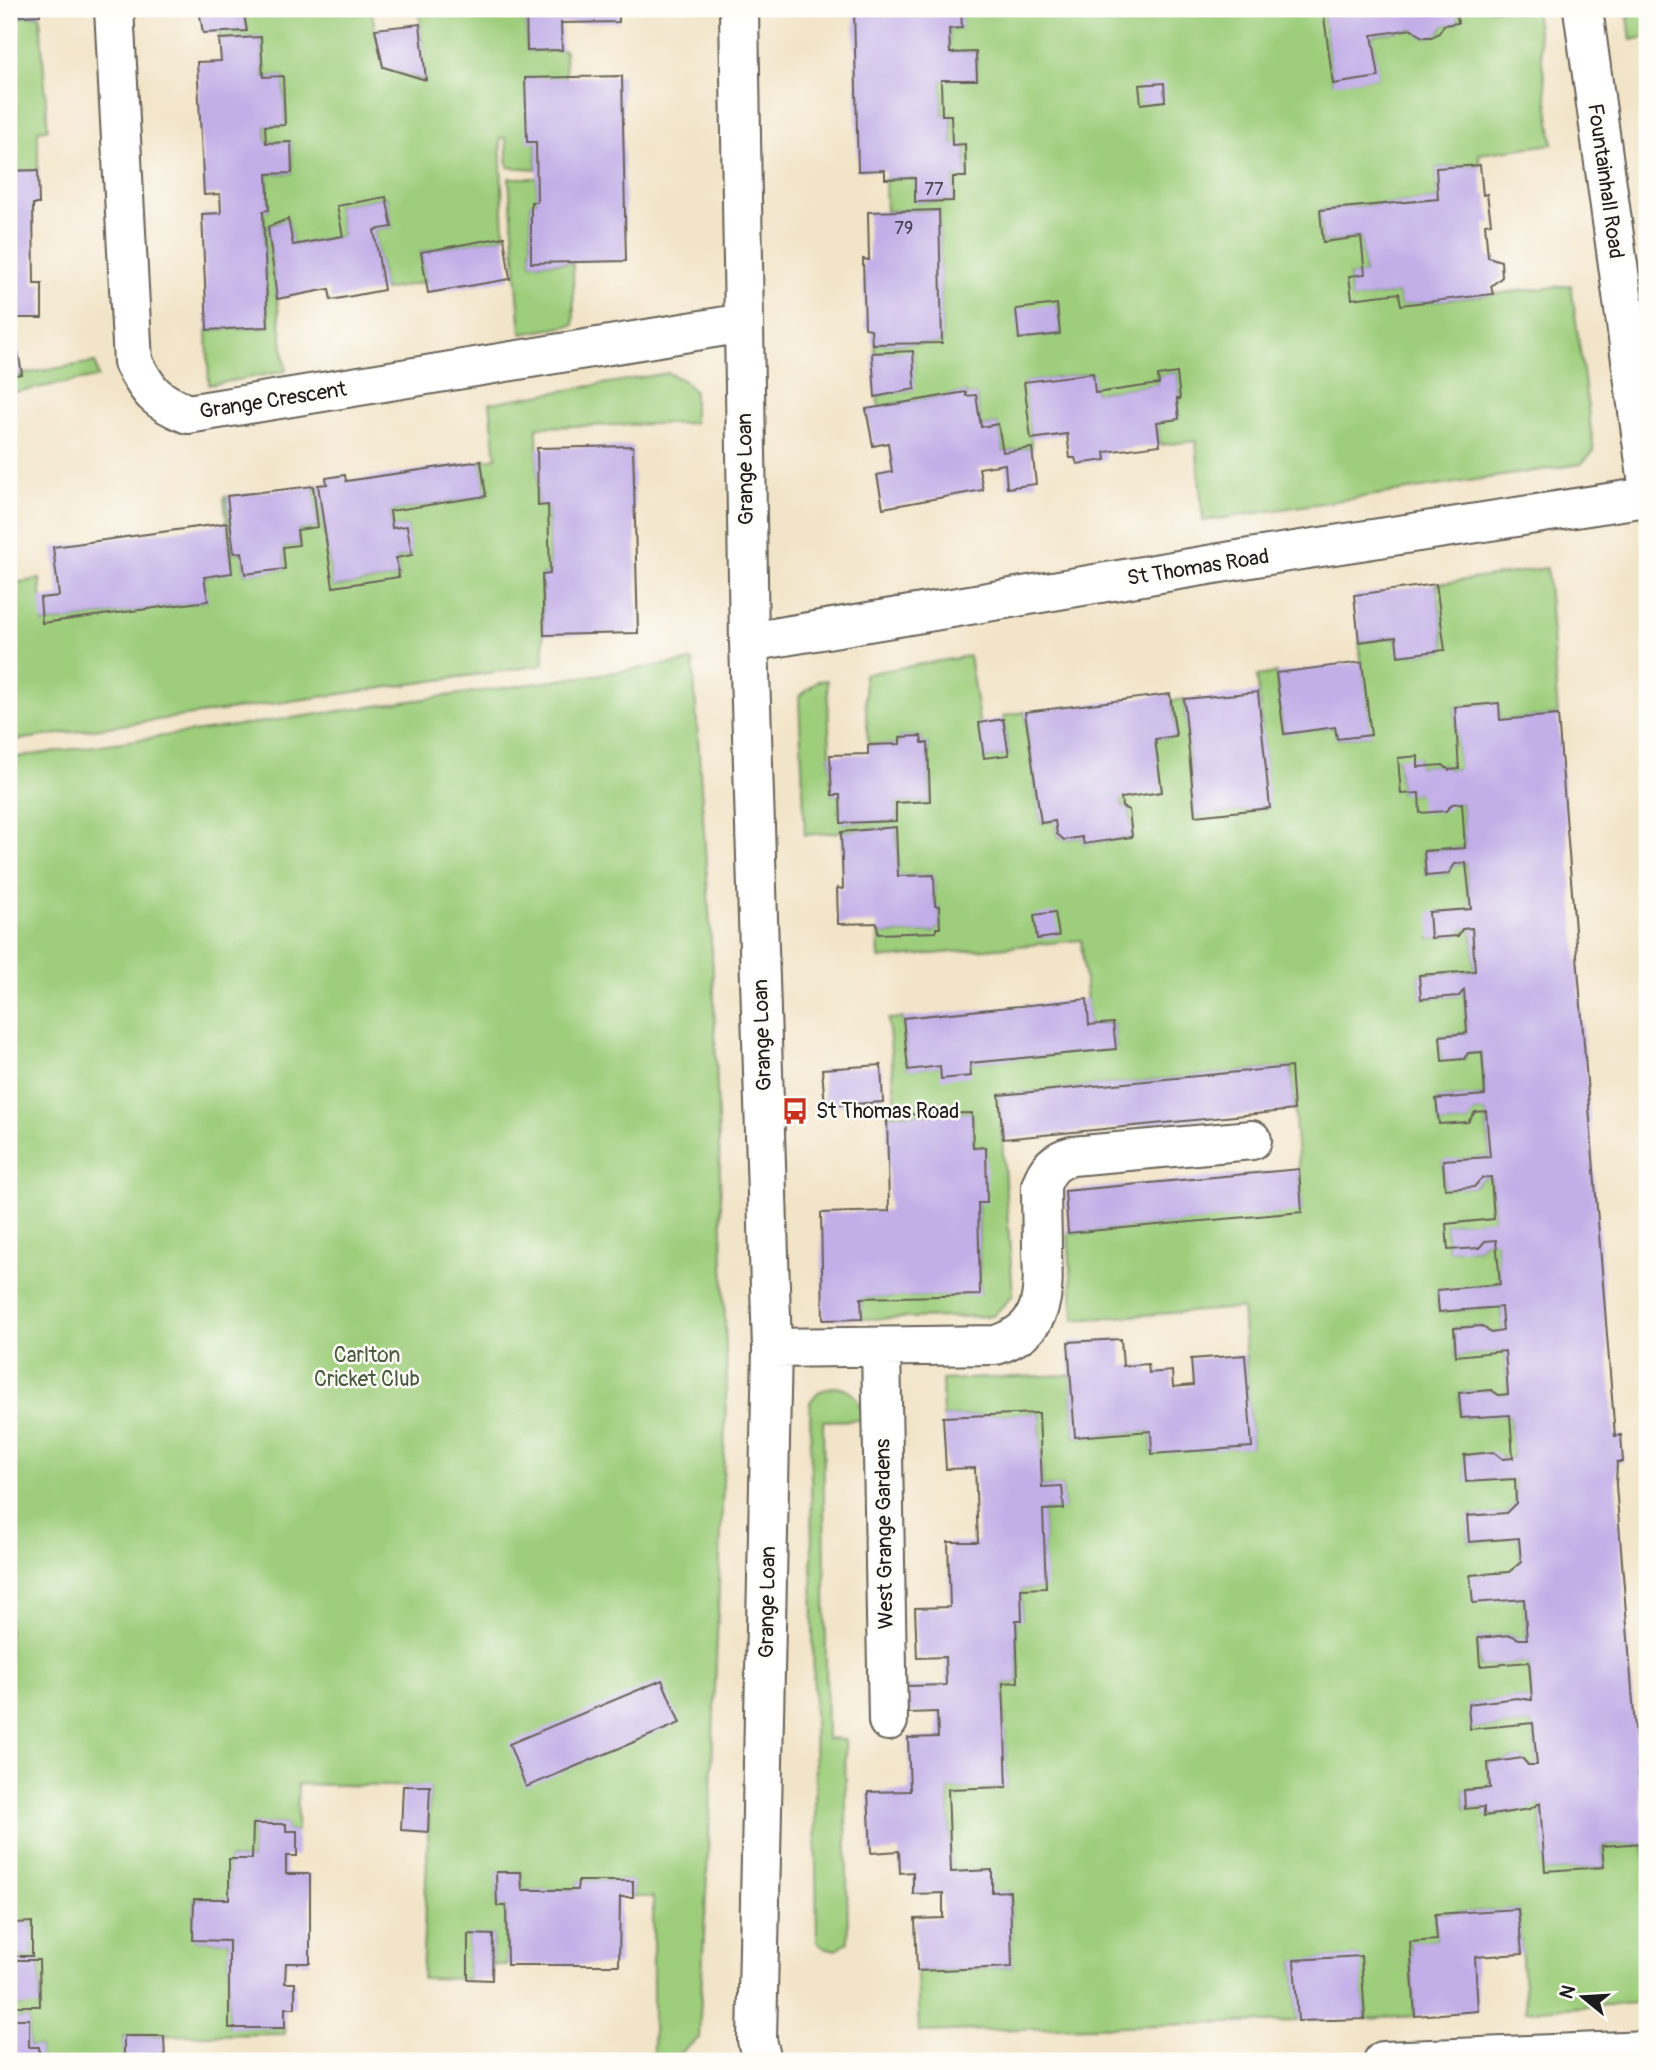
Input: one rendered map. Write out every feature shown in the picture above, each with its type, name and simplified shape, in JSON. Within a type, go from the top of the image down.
[{"type":"street","name":"Grange Crescent","points":[[114,9],[133,362],[146,387],[166,405],[188,414],[744,323]]},
{"type":"street","name":"Grange Loan","points":[[739,9],[749,642],[772,1348],[757,2040],[762,2061]]},
{"type":"street","name":"Fountainhall Road","points":[[1583,9],[1647,477]]},
{"type":"street","name":"St Thomas Road","points":[[749,642],[1256,557],[1647,497]]},
{"type":"street","points":[[772,1348],[996,1345],[1011,1340],[1036,1316],[1044,1293],[1041,1186],[1044,1176],[1055,1162],[1072,1156],[1252,1140]]},
{"type":"street","name":"West Grange Gardens","points":[[881,1348],[888,1721]]},
{"type":"street","points":[[1382,2061],[1532,2059],[1647,2050]]},
{"type":"green space","points":[[243,9],[371,9],[383,67],[425,80],[419,9],[526,9],[527,51],[565,50],[566,78],[536,142],[536,169],[508,167],[506,138],[500,138],[504,237],[421,252],[426,282],[384,290],[374,230],[392,227],[386,197],[337,206],[343,236],[293,245],[288,220],[268,226],[286,371],[209,385],[207,330],[268,327],[263,211],[269,210],[267,174],[292,173],[291,142],[266,143],[265,126],[285,124],[283,76],[263,77],[261,37],[219,39],[219,32],[247,31]]},
{"type":"green space","points":[[961,9],[1323,9],[1333,83],[1378,77],[1372,35],[1412,29],[1426,37],[1434,36],[1444,25],[1458,23],[1456,9],[1535,9],[1553,144],[1479,154],[1480,165],[1436,168],[1438,199],[1320,210],[1323,242],[1361,237],[1365,274],[1349,276],[1352,299],[1399,293],[1401,305],[1571,285],[1594,451],[1581,464],[1203,521],[1196,441],[1160,445],[1157,422],[1179,418],[1177,373],[1158,376],[1159,384],[1095,393],[1092,373],[1025,382],[1032,448],[1003,452],[998,424],[981,427],[976,395],[966,396],[966,392],[879,407],[877,396],[914,389],[913,352],[875,353],[875,344],[942,343],[939,210],[886,211],[885,179],[915,178],[916,202],[953,201],[953,177],[966,176],[965,145],[952,145],[951,115],[942,115],[941,80],[977,79],[976,52],[950,53],[949,29],[961,28]],"holes":[[[1057,304],[1060,334],[1020,338]]]},
{"type":"green space","points":[[1627,9],[1647,9],[1647,37],[1631,40]]},
{"type":"green space","points":[[40,15],[48,129],[38,130],[38,170],[9,171],[9,17]]},
{"type":"green space","points":[[509,178],[537,178],[537,202],[531,203],[531,263],[573,263],[574,325],[521,334]]},
{"type":"green space","points":[[95,362],[98,377],[9,393],[9,376]]},
{"type":"green space","points":[[668,373],[683,380],[694,391],[694,423],[537,427],[538,505],[548,505],[550,574],[542,575],[544,665],[9,741],[9,584],[40,579],[43,623],[207,601],[204,577],[232,572],[224,497],[227,496],[234,553],[242,552],[245,574],[285,569],[283,547],[299,545],[297,530],[318,527],[313,486],[318,485],[333,587],[399,577],[396,558],[411,555],[407,526],[392,528],[390,511],[485,496],[481,461],[496,458],[490,403]]},
{"type":"green space","points":[[1547,568],[1558,715],[1500,720],[1498,703],[1455,707],[1459,769],[1449,770],[1443,765],[1418,767],[1418,757],[1398,759],[1401,793],[1419,793],[1452,804],[1462,803],[1465,848],[1424,851],[1426,875],[1448,874],[1455,864],[1466,863],[1471,909],[1431,938],[1457,936],[1462,929],[1472,928],[1475,971],[1419,975],[1421,999],[1458,996],[1464,990],[1467,1033],[1440,1036],[1442,1060],[1464,1059],[1468,1053],[1482,1052],[1485,1095],[1437,1099],[1439,1124],[1467,1122],[1475,1112],[1486,1111],[1490,1157],[1443,1161],[1445,1188],[1474,1187],[1482,1178],[1491,1177],[1494,1220],[1446,1224],[1448,1250],[1479,1248],[1485,1241],[1496,1240],[1500,1284],[1437,1291],[1439,1312],[1501,1307],[1503,1331],[1491,1333],[1482,1326],[1454,1328],[1456,1356],[1505,1351],[1508,1394],[1499,1395],[1491,1390],[1459,1393],[1461,1418],[1510,1415],[1513,1458],[1464,1455],[1466,1481],[1515,1479],[1516,1503],[1506,1513],[1468,1516],[1469,1542],[1519,1538],[1527,1639],[1511,1635],[1478,1638],[1479,1666],[1529,1662],[1532,1700],[1517,1698],[1469,1704],[1471,1729],[1533,1723],[1537,1765],[1528,1765],[1522,1758],[1488,1763],[1490,1788],[1464,1790],[1465,1809],[1484,1807],[1485,1816],[1510,1813],[1540,1803],[1545,1871],[1604,1867],[1602,1846],[1644,1843],[1647,2002],[1526,2011],[1518,1909],[1435,1914],[1437,1940],[1410,1943],[1415,2016],[1365,2019],[1360,1956],[1294,1961],[1298,2021],[919,2032],[917,1971],[1012,1967],[1010,1891],[992,1892],[991,1870],[951,1872],[948,1789],[1007,1787],[1003,1683],[1018,1682],[1016,1620],[1022,1619],[1021,1589],[1045,1588],[1043,1510],[1064,1508],[1062,1486],[1042,1487],[1039,1413],[943,1417],[942,1380],[1071,1375],[1075,1437],[1151,1431],[1152,1453],[1252,1446],[1242,1308],[1074,1320],[1068,1233],[1302,1211],[1291,1067],[999,1095],[1013,1295],[993,1316],[862,1319],[861,1298],[980,1294],[978,1203],[986,1147],[973,1148],[972,1113],[887,1115],[886,1106],[896,1105],[888,1019],[903,1018],[908,1069],[1116,1048],[1113,1023],[1089,1025],[1081,940],[879,959],[878,934],[935,932],[936,928],[940,927],[939,906],[935,906],[934,875],[898,876],[896,827],[805,835],[799,697],[818,681],[827,680],[832,795],[840,795],[842,823],[896,821],[896,803],[930,801],[928,744],[922,743],[921,736],[900,737],[900,744],[868,745],[864,674],[969,656],[985,758],[1009,755],[1003,716],[1025,712],[1041,823],[1055,821],[1057,835],[1064,840],[1082,837],[1084,844],[1132,837],[1129,810],[1122,807],[1121,798],[1155,739],[1176,736],[1171,701],[1184,699],[1195,816],[1269,808],[1257,676],[1276,673],[1284,733],[1335,727],[1337,739],[1370,735],[1359,642],[1396,637],[1399,656],[1445,650],[1436,584]]},
{"type":"green space","name":"Carlton Cricket Club","points":[[693,661],[713,971],[727,1378],[699,2038],[676,2056],[653,2056],[653,1897],[633,1897],[632,1881],[578,1881],[577,1890],[522,1890],[521,1872],[497,1872],[497,1906],[506,1906],[507,1965],[493,1965],[493,1935],[468,1935],[468,1979],[422,1978],[430,1787],[298,1784],[297,1831],[286,1831],[286,1824],[253,1824],[252,1859],[229,1859],[229,1899],[194,1899],[194,1940],[229,1941],[229,2027],[285,2028],[285,2034],[124,2036],[124,2061],[40,2061],[39,2047],[29,2047],[29,2019],[9,2019],[9,2006],[40,2005],[39,1960],[14,1960],[14,1956],[32,1955],[32,1923],[14,1923],[13,1874],[9,1873],[9,758]]},
{"type":"green space","points":[[832,1387],[845,1389],[855,1396],[863,1420],[823,1421],[827,1739],[845,1740],[848,1941],[836,1950],[823,1947],[817,1942],[810,1402],[818,1392]]},
{"type":"building","points":[[9,9],[40,9],[40,15],[9,17]]},
{"type":"building","points":[[199,9],[243,9],[247,31],[203,33]]},
{"type":"building","points":[[526,9],[619,9],[619,22],[561,23],[562,50],[527,51]]},
{"type":"building","points":[[854,9],[961,9],[962,28],[949,29],[950,53],[976,52],[977,80],[941,80],[942,115],[951,115],[952,145],[965,144],[966,177],[953,177],[953,201],[915,202],[915,178],[885,179],[885,170],[858,171]]},
{"type":"building","points":[[1323,9],[1456,9],[1458,23],[1444,25],[1439,33],[1432,37],[1422,37],[1412,29],[1372,35],[1379,77],[1333,84]]},
{"type":"building","points":[[420,24],[426,80],[383,67],[375,29]]},
{"type":"building","points":[[261,37],[263,77],[283,76],[285,125],[265,126],[266,143],[291,142],[292,173],[267,174],[269,210],[263,211],[268,327],[207,330],[202,214],[221,213],[220,194],[204,195],[197,62],[221,61],[219,39]]},
{"type":"building","points":[[622,76],[626,261],[531,263],[531,202],[537,202],[536,142],[527,142],[525,78]]},
{"type":"building","points":[[1164,83],[1165,101],[1141,104],[1139,85]]},
{"type":"building","points":[[1480,165],[1483,195],[1487,194],[1491,223],[1485,224],[1488,257],[1501,261],[1502,277],[1491,286],[1493,294],[1401,305],[1399,293],[1352,299],[1349,276],[1365,274],[1361,237],[1323,242],[1320,210],[1438,199],[1436,168]]},
{"type":"building","points":[[38,170],[39,204],[33,204],[34,284],[42,284],[42,318],[9,318],[9,171]]},
{"type":"building","points":[[386,197],[392,227],[374,230],[384,290],[331,300],[329,289],[277,299],[268,227],[288,219],[293,245],[343,236],[337,206]]},
{"type":"building","points":[[939,210],[942,343],[872,344],[871,329],[865,328],[863,259],[869,260],[868,212]]},
{"type":"building","points":[[504,237],[510,279],[428,293],[421,252]]},
{"type":"building","points":[[1057,304],[1060,334],[1019,339],[1016,309]]},
{"type":"building","points":[[17,346],[22,374],[9,376],[9,348]]},
{"type":"building","points":[[913,351],[915,389],[875,397],[872,353]]},
{"type":"building","points":[[1093,373],[1095,393],[1159,384],[1158,376],[1177,373],[1179,419],[1157,422],[1160,445],[1105,452],[1106,460],[1077,464],[1075,458],[1070,458],[1067,434],[1031,439],[1024,382]]},
{"type":"building","points":[[966,392],[966,396],[976,395],[981,427],[998,424],[1003,452],[1032,448],[1036,484],[1007,488],[1005,464],[979,468],[983,490],[883,508],[877,475],[892,472],[888,443],[873,446],[866,409]]},
{"type":"building","points":[[633,446],[638,633],[544,635],[542,575],[550,574],[548,505],[538,506],[537,448]]},
{"type":"building","points":[[481,461],[486,496],[390,511],[392,528],[407,526],[412,555],[396,558],[399,577],[333,587],[318,485],[327,484],[326,478],[345,475],[346,481]]},
{"type":"building","points":[[313,486],[318,527],[297,530],[299,545],[283,547],[285,569],[245,574],[242,552],[234,553],[227,496]]},
{"type":"building","points":[[227,523],[232,573],[204,577],[208,601],[42,623],[40,598],[59,596],[53,547]]},
{"type":"building","points":[[1436,584],[1445,650],[1398,656],[1396,637],[1359,642],[1354,595]]},
{"type":"building","points":[[1362,662],[1371,735],[1337,739],[1335,727],[1284,734],[1276,673]]},
{"type":"building","points":[[1258,692],[1270,808],[1195,816],[1184,699]]},
{"type":"building","points":[[1170,694],[1176,736],[1155,739],[1162,792],[1121,798],[1122,807],[1129,810],[1132,837],[1084,844],[1082,837],[1064,840],[1057,834],[1055,821],[1041,823],[1025,712]]},
{"type":"building","points":[[1499,703],[1500,720],[1558,715],[1615,1436],[1621,1435],[1623,1462],[1617,1462],[1616,1485],[1644,1843],[1602,1846],[1604,1867],[1545,1871],[1540,1803],[1530,1809],[1484,1816],[1484,1807],[1465,1809],[1464,1790],[1490,1788],[1488,1763],[1522,1758],[1528,1765],[1537,1765],[1533,1723],[1470,1729],[1468,1704],[1517,1698],[1532,1700],[1529,1662],[1480,1666],[1478,1638],[1511,1635],[1527,1639],[1524,1599],[1473,1603],[1470,1575],[1509,1572],[1521,1562],[1519,1538],[1469,1542],[1467,1516],[1506,1513],[1516,1503],[1515,1479],[1466,1482],[1464,1455],[1494,1452],[1503,1459],[1513,1458],[1510,1415],[1461,1418],[1459,1393],[1491,1390],[1499,1395],[1508,1394],[1505,1351],[1456,1356],[1454,1328],[1482,1326],[1491,1333],[1503,1331],[1501,1307],[1439,1312],[1437,1290],[1500,1284],[1496,1240],[1485,1241],[1479,1248],[1448,1250],[1446,1224],[1494,1219],[1491,1177],[1482,1178],[1474,1187],[1445,1189],[1443,1160],[1490,1157],[1486,1111],[1475,1112],[1468,1122],[1439,1124],[1436,1099],[1485,1095],[1482,1052],[1468,1053],[1464,1059],[1442,1061],[1440,1036],[1467,1033],[1464,990],[1459,996],[1421,999],[1419,975],[1475,971],[1472,928],[1462,929],[1458,936],[1431,938],[1429,912],[1471,909],[1466,863],[1455,864],[1448,874],[1426,876],[1424,851],[1465,848],[1462,803],[1452,804],[1446,811],[1420,813],[1419,793],[1401,794],[1398,758],[1418,756],[1418,767],[1443,765],[1449,770],[1459,769],[1455,707]]},
{"type":"building","points":[[1003,719],[1009,755],[984,758],[979,723]]},
{"type":"building","points":[[921,736],[922,743],[928,743],[930,801],[896,803],[896,821],[841,823],[840,795],[832,795],[830,755],[868,754],[868,745],[900,744],[900,737]]},
{"type":"building","points":[[896,827],[898,876],[934,875],[935,906],[939,906],[940,928],[936,928],[936,932],[878,934],[877,923],[838,924],[837,888],[843,889],[841,832]]},
{"type":"building","points":[[1055,912],[1059,936],[1037,939],[1034,915]]},
{"type":"building","points":[[1087,999],[1089,1025],[1113,1023],[1116,1049],[970,1063],[971,1076],[941,1079],[940,1066],[908,1070],[903,1018]]},
{"type":"building","points":[[881,1065],[883,1102],[825,1106],[822,1069]]},
{"type":"building","points":[[1291,1067],[1294,1110],[1003,1139],[999,1095]]},
{"type":"building","points":[[972,1113],[973,1148],[986,1147],[987,1203],[978,1203],[980,1295],[861,1298],[862,1319],[823,1320],[821,1213],[889,1211],[887,1115]]},
{"type":"building","points":[[1299,1169],[1302,1212],[1068,1233],[1065,1191]]},
{"type":"building","points":[[1121,1339],[1123,1366],[1148,1364],[1149,1373],[1172,1371],[1173,1387],[1193,1385],[1191,1359],[1245,1355],[1252,1447],[1152,1454],[1151,1431],[1075,1437],[1068,1342]]},
{"type":"building","points":[[1039,1413],[1042,1487],[1062,1486],[1064,1509],[1043,1510],[1046,1588],[1021,1589],[1022,1620],[1016,1620],[1018,1682],[1003,1683],[1007,1787],[948,1789],[951,1872],[992,1870],[992,1892],[1010,1891],[1012,1967],[917,1971],[915,1919],[943,1918],[943,1893],[913,1894],[913,1872],[900,1873],[899,1851],[871,1853],[868,1792],[910,1791],[908,1738],[938,1737],[937,1712],[908,1713],[906,1686],[946,1685],[945,1657],[917,1658],[915,1608],[950,1607],[948,1542],[978,1542],[975,1468],[946,1469],[943,1417]]},
{"type":"building","points":[[662,1680],[680,1723],[526,1787],[509,1744]]},
{"type":"building","points":[[403,1786],[430,1786],[428,1832],[401,1830]]},
{"type":"building","points":[[253,1824],[286,1824],[286,1831],[297,1831],[297,1856],[286,1856],[286,1874],[310,1874],[310,1963],[286,1963],[285,1983],[295,1983],[295,2008],[285,2008],[285,2028],[229,2028],[229,1941],[193,1940],[194,1899],[229,1899],[229,1859],[252,1859]]},
{"type":"building","points":[[496,1872],[521,1872],[522,1890],[577,1890],[578,1881],[633,1881],[633,1897],[620,1897],[619,1965],[507,1965],[506,1906],[497,1906]]},
{"type":"building","points":[[9,1873],[13,1873],[14,1923],[32,1922],[32,1956],[9,1956]]},
{"type":"building","points":[[1518,1909],[1522,1954],[1475,1957],[1478,2011],[1415,2016],[1410,1942],[1437,1940],[1435,1914]]},
{"type":"building","points":[[468,1934],[493,1935],[492,1980],[468,1979]]},
{"type":"building","points":[[1361,1956],[1365,2019],[1298,2021],[1294,1960]]},
{"type":"building","points":[[9,1960],[39,1960],[40,2006],[9,2006]]},
{"type":"building","points":[[9,2019],[29,2019],[29,2047],[39,2047],[40,2061],[9,2061]]},
{"type":"building","points":[[124,2036],[164,2036],[165,2061],[124,2061]]},
{"type":"place","name":"St Thomas Road","points":[[795,1111]]}]
